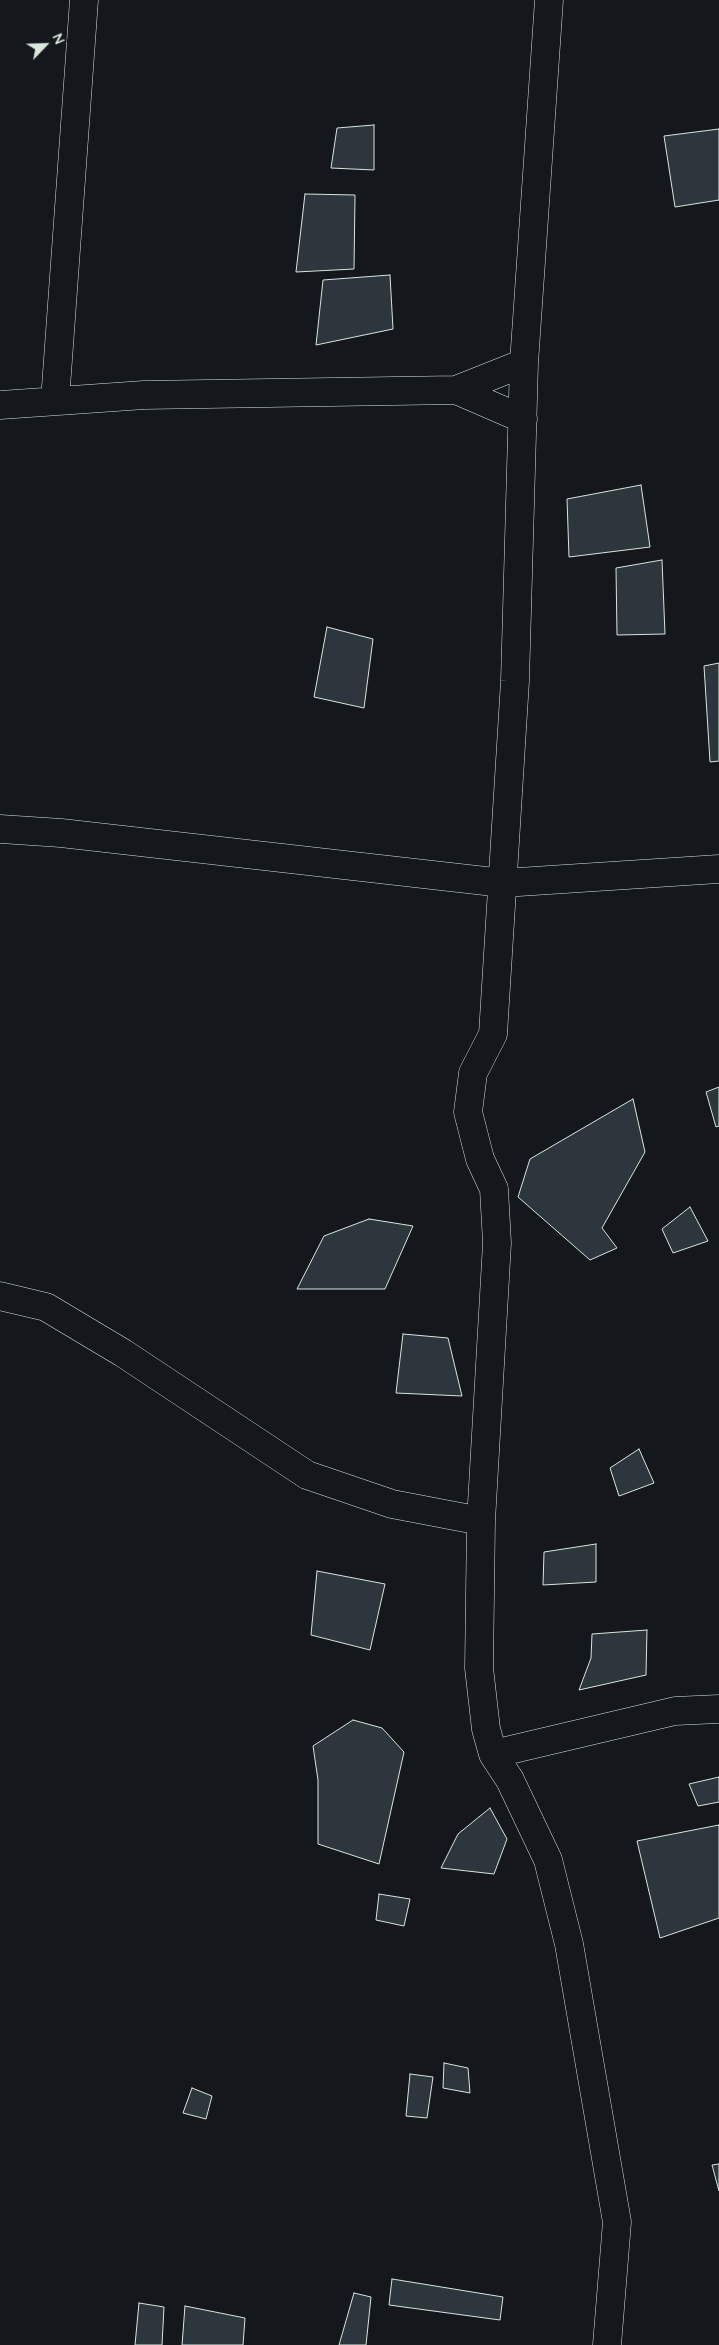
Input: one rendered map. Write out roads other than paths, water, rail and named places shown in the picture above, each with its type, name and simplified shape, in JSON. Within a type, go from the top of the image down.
[{"type":"street","points":[[55,401],[84,0]]},
{"type":"street","points":[[549,0],[524,363],[515,681],[492,1034],[473,1073],[468,1112],[480,1159],[494,1189],[497,1243],[482,1521],[479,1668],[486,1729],[493,1754],[510,1780],[548,1860],[569,1944],[617,2222],[607,2345]]},
{"type":"street","points":[[0,406],[144,394],[456,390],[524,363]]},
{"type":"street","points":[[456,390],[523,418]]},
{"type":"street","points":[[0,829],[61,832],[503,882],[719,869]]},
{"type":"street","points":[[0,1296],[46,1308],[123,1353],[307,1475],[392,1504],[482,1521]]},
{"type":"street","points":[[493,1754],[675,1712],[719,1709]]}]
